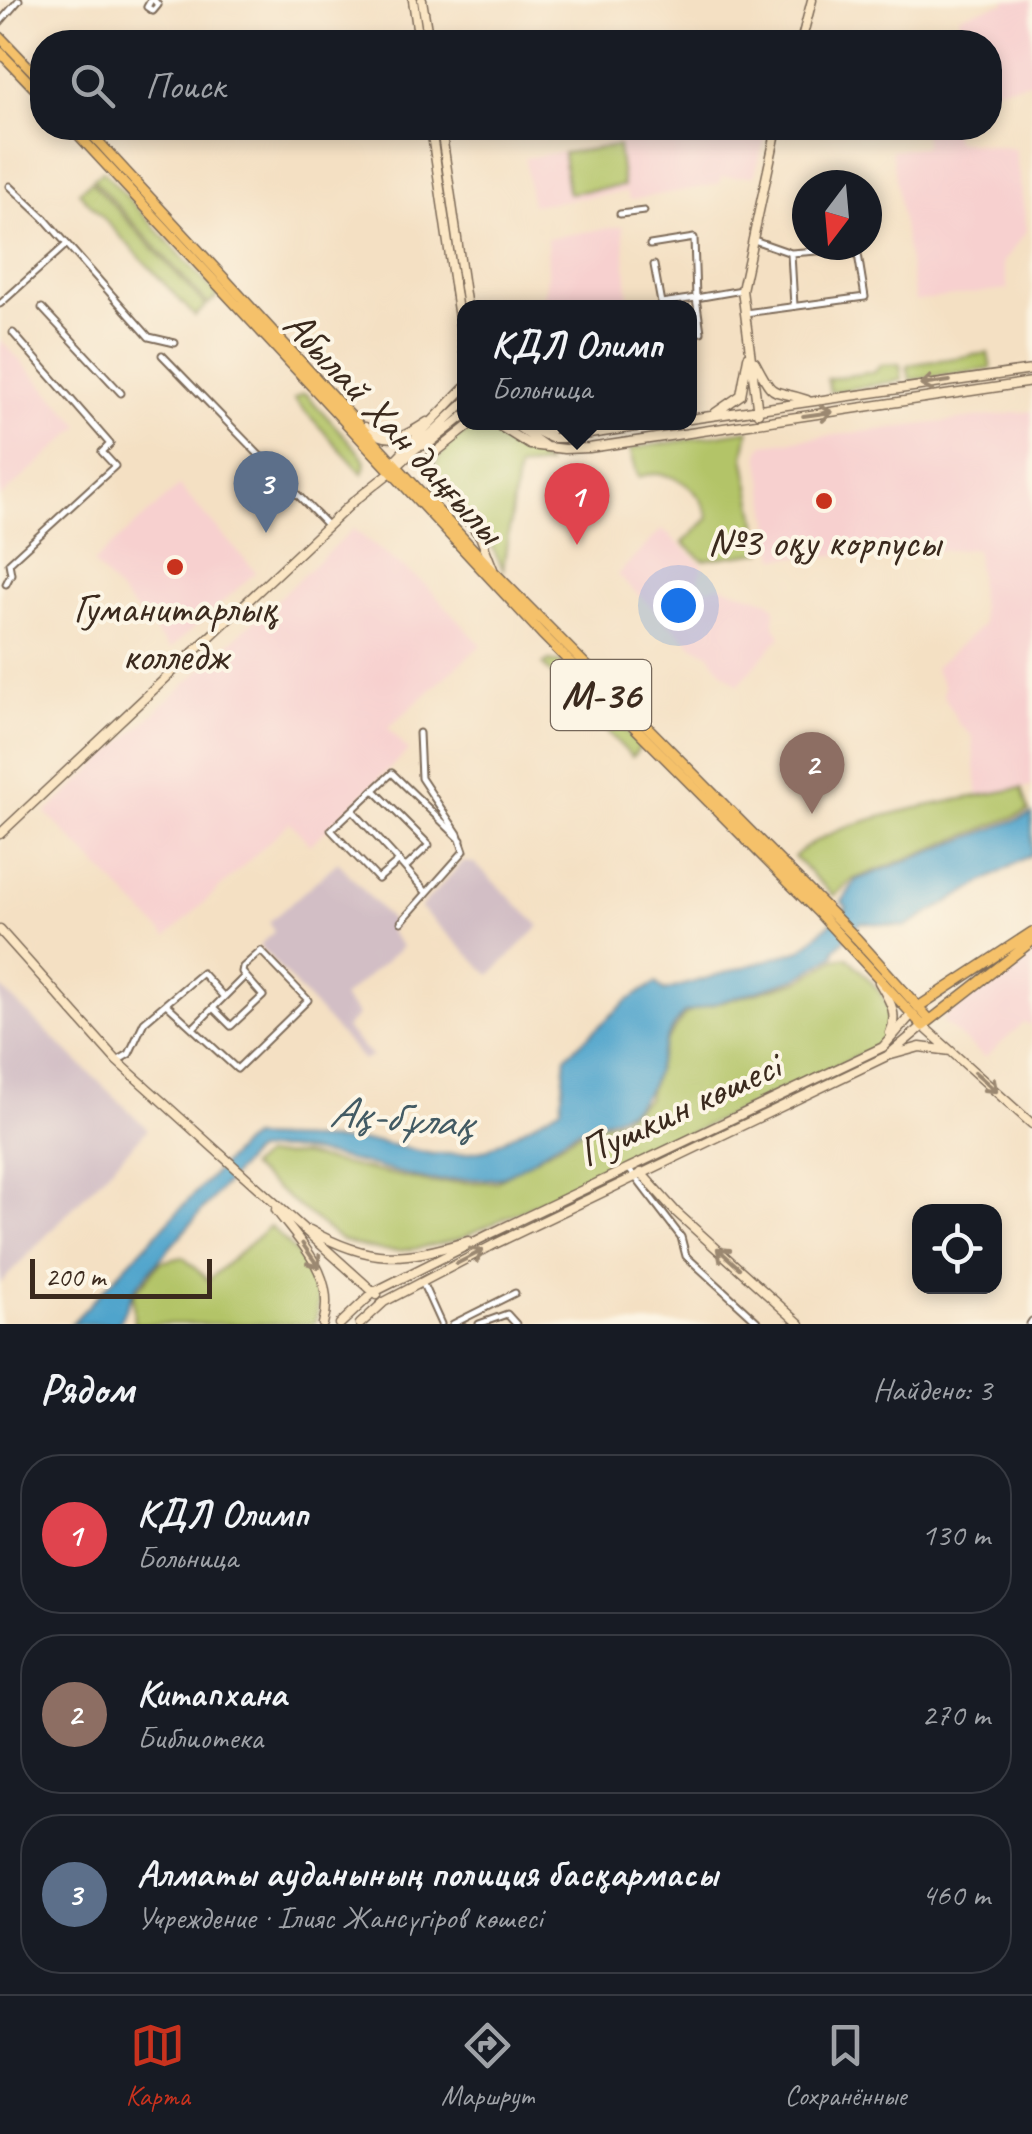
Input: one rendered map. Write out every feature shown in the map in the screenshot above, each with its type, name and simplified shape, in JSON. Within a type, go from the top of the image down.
[{"type":"main road","points":[[413,0],[417,30]]},
{"type":"main road","points":[[422,0],[426,30]]},
{"type":"main road","points":[[803,30],[812,0]]},
{"type":"main road","points":[[0,37],[30,68]]},
{"type":"main road","points":[[0,52],[30,83]]},
{"type":"main road","name":"Абылай Хан даңғылы","points":[[83,140],[854,943],[926,1023]]},
{"type":"main road","name":"Абылай Хан даңғылы","points":[[97,140],[347,411],[555,648],[820,908]]},
{"type":"main road","points":[[433,140],[457,304]]},
{"type":"main road","points":[[443,140],[466,300]]},
{"type":"main road","points":[[759,422],[742,290],[775,140]]},
{"type":"main road","points":[[750,351],[768,389],[780,396],[811,401]]},
{"type":"main road","points":[[708,416],[741,396],[750,351]]},
{"type":"main road","points":[[697,418],[1032,370]]},
{"type":"main road","points":[[505,430],[524,442],[548,448],[591,447],[1032,382]]},
{"type":"main road","points":[[0,834],[376,485],[457,396]]},
{"type":"main road","points":[[347,411],[374,434],[390,440],[407,436],[440,415]]},
{"type":"main road","points":[[393,466],[457,411]]},
{"type":"main road","points":[[418,447],[457,421]]},
{"type":"main road","points":[[464,430],[431,456],[428,473],[480,536],[495,573]]},
{"type":"main road","points":[[522,430],[548,448]]},
{"type":"main road","points":[[534,430],[548,448]]},
{"type":"main road","points":[[544,430],[563,438],[616,430]]},
{"type":"main road","points":[[0,930],[117,1061],[384,1302]]},
{"type":"main road","name":"Пушкин көшесі","points":[[885,1052],[916,1010],[1032,932]]},
{"type":"main road","name":"Пушкин көшесі","points":[[360,1324],[384,1302],[422,1282],[636,1172],[885,1052],[1032,941]]},
{"type":"main road","name":"Абылай Хан даңғылы","points":[[854,943],[872,970],[916,1010]]},
{"type":"main road","points":[[872,970],[892,1004],[895,1017],[885,1052],[920,1046],[953,1052]]},
{"type":"main road","points":[[950,984],[950,994],[958,997]]},
{"type":"main road","points":[[926,1023],[1032,1124]]},
{"type":"main road","points":[[636,1172],[800,1324]]},
{"type":"main road","name":"Пушкин көшесі","points":[[340,1324],[374,1292],[488,1234],[636,1172]]},
{"type":"main road","points":[[268,1198],[321,1269],[327,1299],[324,1324]]},
{"type":"main road","points":[[297,1223],[349,1249],[389,1258],[414,1256],[488,1234]]},
{"type":"street","points":[[0,22],[19,0]]},
{"type":"street","points":[[10,186],[149,338],[175,343]]},
{"type":"street","points":[[620,214],[644,210]]},
{"type":"street","points":[[650,246],[694,238],[696,298]]},
{"type":"street","points":[[745,312],[866,297],[857,248],[791,253],[752,240]]},
{"type":"street","points":[[0,304],[67,244]]},
{"type":"street","points":[[791,253],[794,306]]},
{"type":"street","points":[[654,265],[661,300]]},
{"type":"street","points":[[678,300],[742,290]]},
{"type":"street","points":[[697,306],[697,333]]},
{"type":"street","points":[[42,308],[120,393]]},
{"type":"street","points":[[6,584],[11,574],[9,563],[115,466],[102,452],[110,444],[13,333]]},
{"type":"street","points":[[162,355],[328,526]]},
{"type":"street","points":[[401,922],[464,850],[421,778],[419,733]]},
{"type":"street","points":[[399,861],[378,879],[331,830],[392,773],[460,840]]},
{"type":"street","points":[[374,790],[429,845],[405,868]]},
{"type":"street","points":[[353,811],[427,893]]},
{"type":"street","points":[[166,1004],[238,1069],[308,1000],[261,952],[242,967],[244,976],[263,996],[231,1026],[213,1008]]},
{"type":"street","points":[[117,1061],[129,1054],[144,1022],[202,973],[223,996]]},
{"type":"street","points":[[193,1028],[244,976]]},
{"type":"street","points":[[636,1172],[681,1237],[686,1256],[760,1324]]},
{"type":"street","points":[[422,1282],[441,1324]]},
{"type":"street","points":[[453,1324],[514,1293]]},
{"type":"street","points":[[479,1324],[507,1314],[516,1324]]},
{"type":"shaded area","points":[[1032,0],[1032,82],[1002,87],[1002,30],[961,30],[959,15]]},
{"type":"shaded area","points":[[764,140],[754,176],[721,177],[720,184],[630,200],[626,192],[531,205],[525,158],[622,142]]},
{"type":"shaded area","points":[[925,140],[955,140],[1015,149],[1027,230],[1003,263],[1008,289],[915,301],[891,150],[925,146]]},
{"type":"shaded area","points":[[623,226],[628,300],[544,300],[547,238]]},
{"type":"shaded area","points":[[0,339],[81,426],[0,498]]},
{"type":"shaded area","points":[[1032,411],[1032,786],[978,797],[972,736],[958,723],[934,668],[982,625],[976,549],[776,558],[759,454],[763,444]]},
{"type":"shaded area","name":"Гуманитарлық колледж","points":[[179,486],[256,572],[170,649],[93,563]]},
{"type":"shaded area","points":[[353,529],[426,585],[481,645],[388,728],[408,751],[310,845],[290,822],[167,937],[46,813]]},
{"type":"shaded area","points":[[662,529],[703,565],[698,581],[708,589],[718,585],[769,601],[775,608],[774,624],[781,636],[738,685],[709,653],[695,647],[617,575]]},
{"type":"shaded area","points":[[338,862],[395,925],[389,931],[402,947],[342,998],[358,1015],[345,1028],[372,1057],[363,1060],[259,945],[274,932],[269,922]]},
{"type":"shaded area","points":[[463,862],[474,863],[540,926],[490,975],[420,908]]},
{"type":"shaded area","points":[[1032,956],[1032,1025],[1024,1023],[985,1058],[943,1022],[945,1016]]},
{"type":"shaded area","points":[[0,987],[148,1129],[0,1284]]},
{"type":"green space","points":[[618,146],[623,186],[568,193],[563,153]]},
{"type":"green space","points":[[103,171],[218,296],[208,304],[93,179]]},
{"type":"green space","points":[[91,181],[206,306],[195,316],[79,192]]},
{"type":"green space","points":[[988,353],[991,369],[910,380],[907,365]]},
{"type":"green space","points":[[900,364],[902,380],[830,392],[827,379]]},
{"type":"green space","points":[[302,394],[360,453],[366,461],[363,474],[294,399]]},
{"type":"green space","points":[[496,430],[508,435],[547,465],[518,468],[503,569],[489,541],[433,472],[440,456],[467,431]]},
{"type":"green space","points":[[749,430],[744,456],[763,552],[703,560],[683,543],[709,518],[699,497],[672,477],[638,477],[630,449]]},
{"type":"green space","points":[[549,661],[560,663],[638,743],[640,747],[632,757],[543,665]]},
{"type":"green space","points":[[1022,788],[1029,811],[854,879],[834,896],[794,857],[812,843],[868,820]]},
{"type":"green space","points":[[848,957],[876,987],[888,1007],[888,1030],[882,1045],[461,1238],[400,1250],[355,1245],[339,1239],[249,1167],[263,1156],[301,1155],[431,1183],[496,1182],[576,1134],[620,1119],[647,1099],[665,1043],[684,1016],[695,1009],[800,981],[835,959]]},
{"type":"green space","points":[[270,1226],[300,1258],[314,1282],[318,1309],[314,1324],[134,1324],[133,1295],[161,1262],[183,1257],[208,1280]]},
{"type":"water","points":[[1032,814],[1032,854],[906,927],[861,922],[835,949],[834,955],[798,978],[684,1013],[667,1037],[650,1086],[635,1105],[572,1133],[510,1173],[490,1179],[430,1180],[313,1153],[252,1153],[135,1288],[118,1324],[71,1324],[251,1138],[378,1142],[432,1154],[488,1149],[561,1107],[566,1056],[627,1001],[656,983],[664,991],[801,950],[847,908],[842,902],[856,880]]},
{"type":"place","name":"№3 оқу корпусы","points":[[824,501]]},
{"type":"place","name":"Алматы ауданының полиция басқармасы","points":[[266,533]]},
{"type":"place","name":"КДЛ Олимп","points":[[577,545]]},
{"type":"place","name":"Гуманитарлық колледж","points":[[175,567]]},
{"type":"place","name":"Китапхана","points":[[812,814]]},
{"type":"water label","name":"Ақ-бұлақ","points":[[401,1117]]}]
